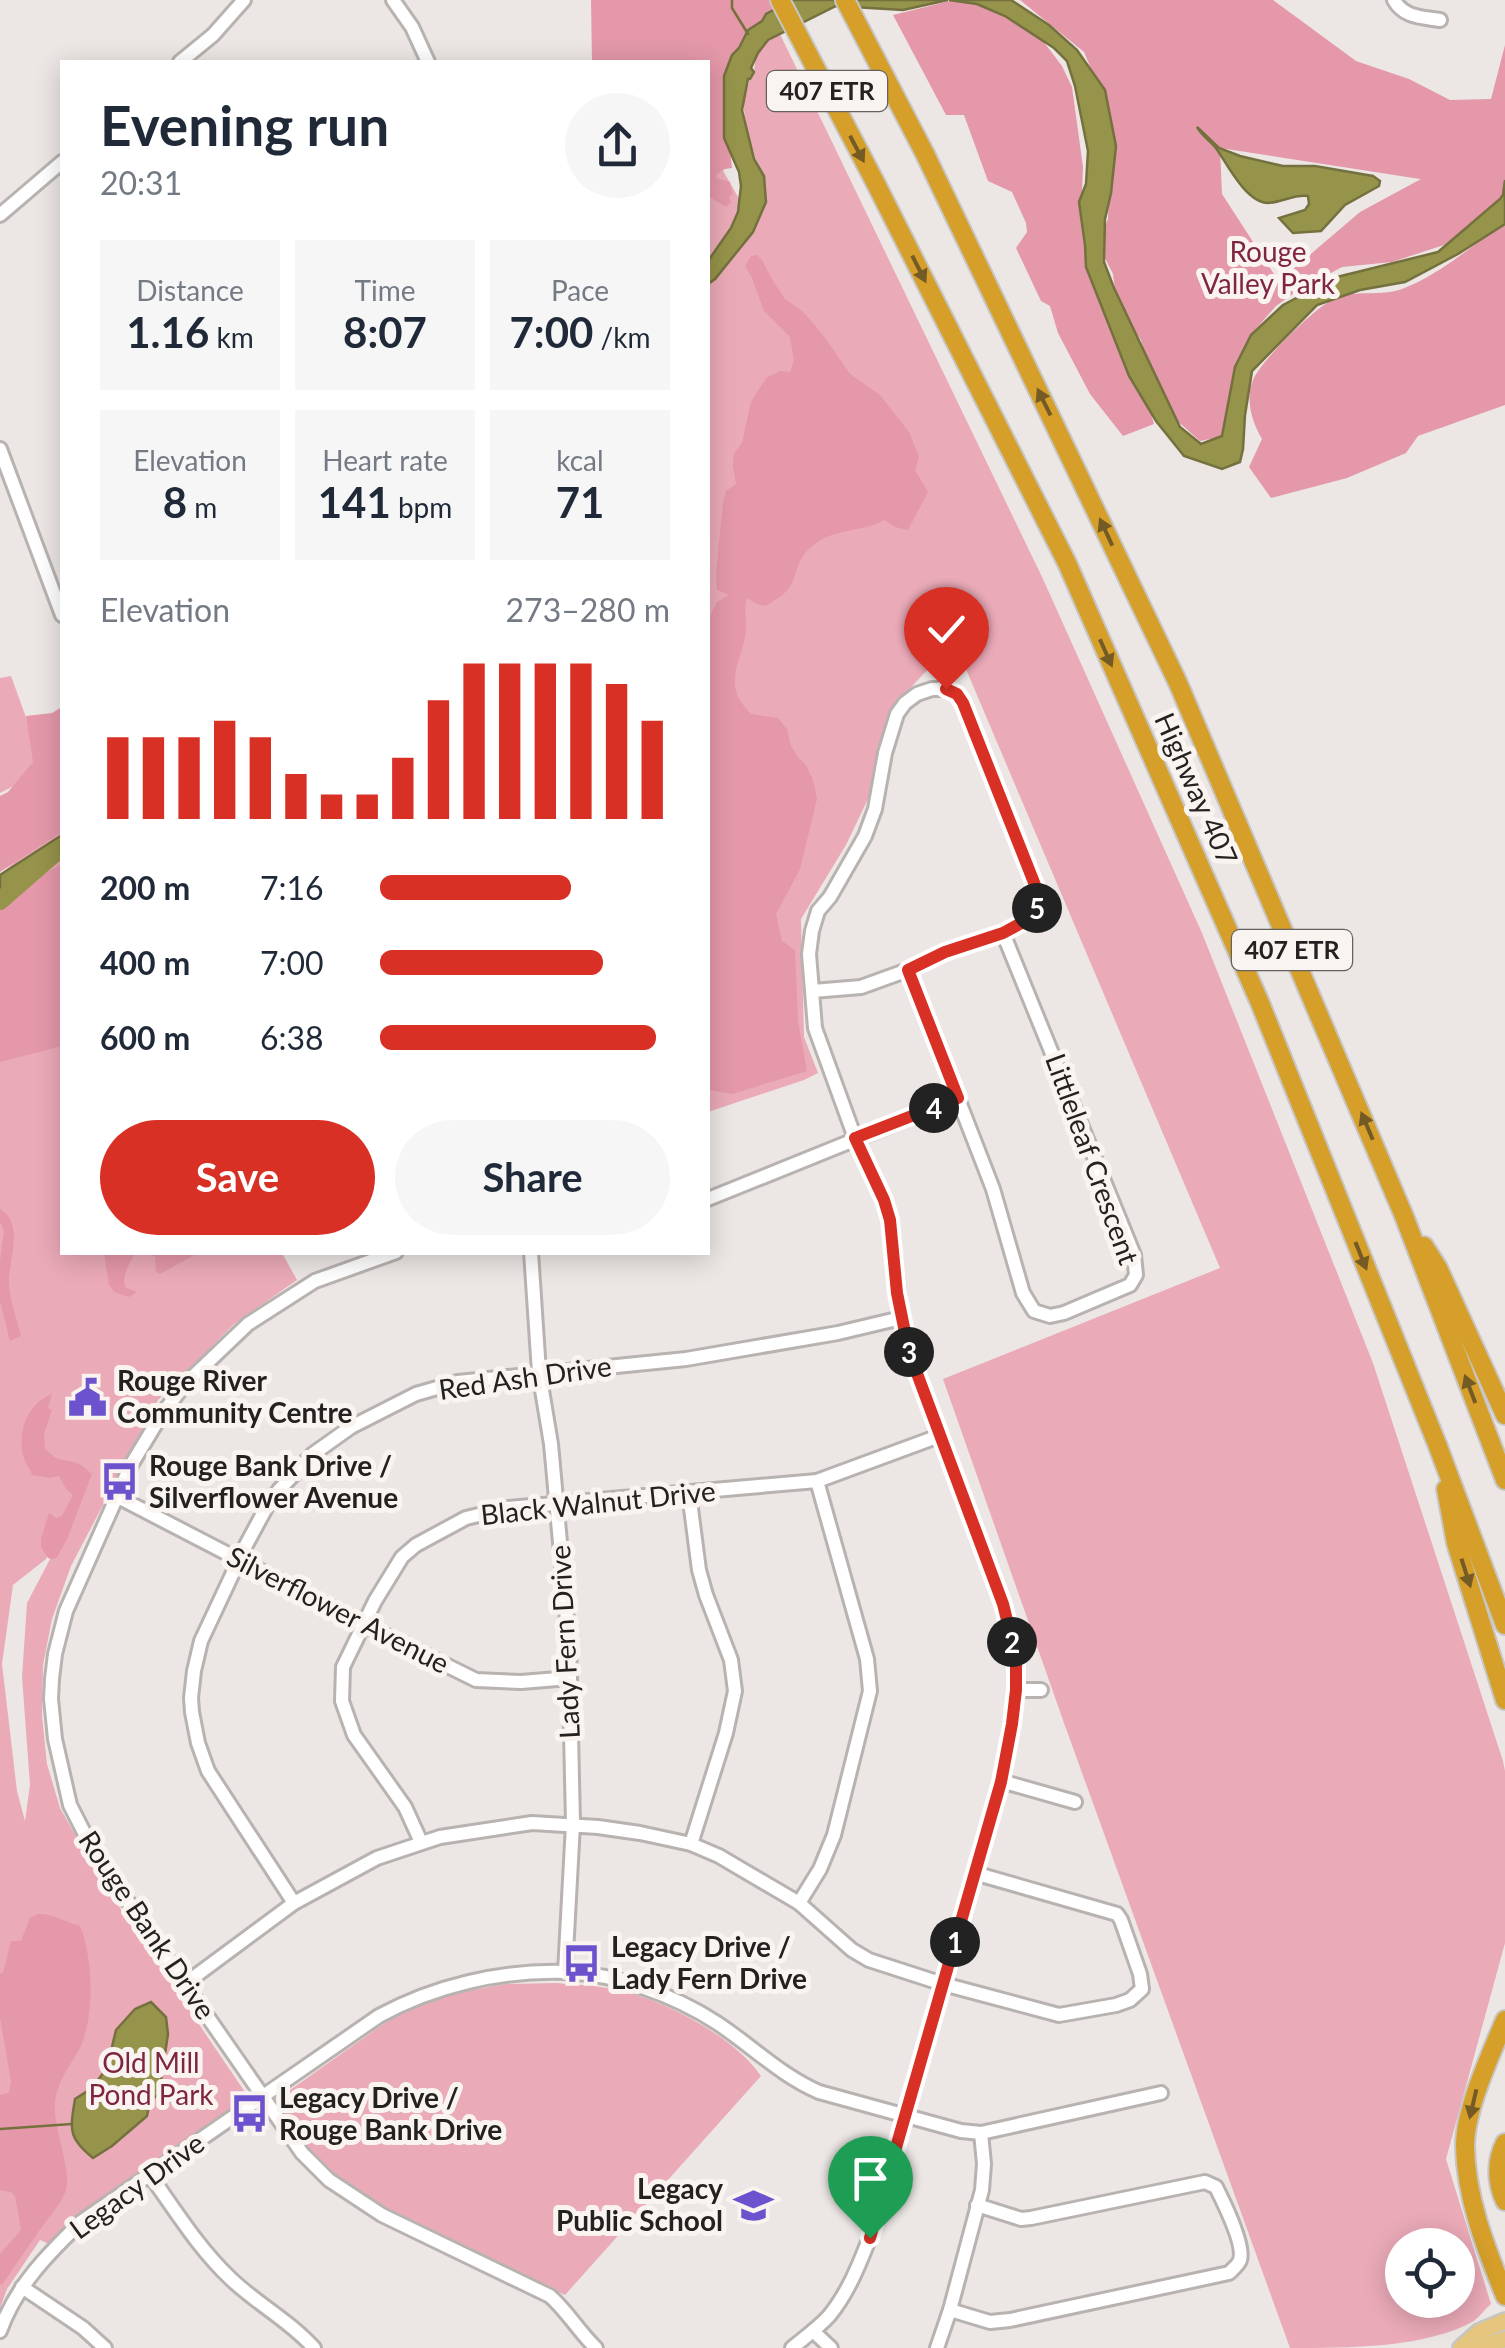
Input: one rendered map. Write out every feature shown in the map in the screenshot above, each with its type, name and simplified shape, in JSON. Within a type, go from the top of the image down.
[{"type":"highway","name":"Highway 407","points":[[780,0],[1067,563],[1260,1003],[1437,1444],[1505,1625]]},
{"type":"highway","name":"Highway 407","points":[[846,0],[1178,684],[1404,1216],[1505,1480]]},
{"type":"highway","points":[[1404,1216],[1438,1268],[1505,1415]]},
{"type":"highway","points":[[1437,1444],[1456,1543],[1505,1700]]},
{"type":"highway","points":[[1505,2020],[1476,2090],[1465,2143],[1470,2194],[1481,2237],[1505,2296]]},
{"type":"highway","points":[[1505,2143],[1499,2156],[1499,2189],[1505,2201]]},
{"type":"main road","points":[[1462,2348],[1479,2332],[1505,2321]]},
{"type":"main road","points":[[1478,2348],[1505,2338]]},
{"type":"street","points":[[183,60],[213,36],[244,0]]},
{"type":"street","points":[[394,0],[412,26],[427,60]]},
{"type":"street","points":[[1394,0],[1408,14],[1440,20]]},
{"type":"street","points":[[0,214],[60,164]]},
{"type":"street","points":[[0,450],[60,611]]},
{"type":"street","points":[[792,2348],[828,2316],[854,2278],[870,2238],[1001,1782],[1016,1690],[1016,1661],[1003,1604],[909,1352],[900,1318],[890,1220],[884,1200],[855,1138],[815,1028],[810,954],[818,911],[865,836],[897,714],[917,694],[932,689],[957,694],[1035,885],[1037,908],[1034,914],[1003,933],[945,952],[908,970],[861,987],[813,991]]},
{"type":"street","name":"Littleleaf Crescent","points":[[908,970],[993,1189],[1024,1293],[1034,1311],[1050,1316],[1064,1312],[1130,1286],[1136,1274],[1134,1254],[1003,933]]},
{"type":"street","points":[[710,1198],[958,1098]]},
{"type":"street","name":"Rouge Bank Drive","points":[[388,1255],[315,1281],[248,1324],[170,1402],[131,1465],[66,1611],[51,1699],[55,1739],[70,1805],[84,1834],[302,2153],[329,2180],[382,2215],[550,2296],[570,2315],[582,2348]]},
{"type":"street","name":"Lady Fern Drive","points":[[531,1255],[569,1641],[573,1824],[565,1972]]},
{"type":"street","name":"Red Ash Drive","points":[[294,1904],[208,1771],[192,1712],[194,1671],[202,1642],[240,1559],[266,1508],[313,1454],[351,1427],[416,1394],[458,1382],[703,1357],[900,1318]]},
{"type":"street","name":"Black Walnut Drive","points":[[421,1842],[406,1806],[354,1735],[342,1701],[343,1667],[382,1586],[416,1544],[466,1518],[508,1508],[816,1481],[939,1436]]},
{"type":"street","points":[[799,1903],[834,1834],[870,1691],[867,1658],[816,1481]]},
{"type":"street","points":[[689,1493],[699,1570],[731,1660],[735,1691],[690,1844]]},
{"type":"street","name":"Silverflower Avenue","points":[[116,1496],[476,1680],[570,1678]]},
{"type":"street","points":[[1016,1690],[1041,1690]]},
{"type":"street","points":[[1001,1782],[1075,1802]]},
{"type":"street","points":[[186,1984],[294,1904],[377,1858],[440,1837],[532,1823],[640,1832],[690,1844],[799,1903],[852,1950],[870,1960],[944,1984],[1059,2015],[1116,2005],[1130,2000],[1142,1989],[1140,1974],[1116,1914],[974,1873]]},
{"type":"street","name":"Legacy Drive","points":[[0,2330],[22,2288],[45,2256],[82,2222],[379,2016],[442,1989],[485,1979],[565,1972],[622,1982],[679,2002],[716,2022],[777,2069],[819,2092],[961,2132],[981,2133]]},
{"type":"street","points":[[937,2348],[982,2190],[981,2133],[1160,2094]]},
{"type":"street","points":[[150,2175],[233,2282],[314,2348]]},
{"type":"street","points":[[950,2310],[990,2322],[1010,2320],[1229,2273],[1241,2257],[1216,2186],[1205,2182],[1032,2218],[977,2205]]},
{"type":"street","points":[[22,2288],[83,2328],[105,2348]]},
{"type":"street","points":[[813,2330],[831,2348]]},
{"type":"street","name":"Rouge Bank Drive","points":[[579,2332],[596,2348]]},
{"type":"green space","points":[[591,0],[815,0],[778,14],[730,93],[723,137],[729,141],[732,168],[716,175],[730,182],[733,194],[726,207],[710,197],[710,60],[592,60]]},
{"type":"green space","points":[[954,0],[977,4],[1005,16],[1043,41],[1072,87],[1083,167],[1081,220],[1086,248],[1154,424],[1123,436],[1090,394],[1058,333],[1050,306],[1041,301],[1016,248],[1027,232],[1012,192],[988,181],[964,115],[946,115],[893,15]]},
{"type":"green space","name":"Rouge Valley Park","points":[[1020,0],[1273,0],[1356,61],[1409,79],[1450,100],[1491,99],[1505,45],[1505,203],[1444,245],[1392,262],[1342,267],[1276,306],[1254,331],[1234,382],[1229,435],[1200,441],[1174,418],[1152,380],[1141,340],[1117,306],[1113,274],[1098,244],[1108,219],[1110,141],[1095,78],[1084,52]],"holes":[[[1220,148],[1421,179],[1360,212],[1292,270],[1281,285],[1222,194]]]},
{"type":"green space","points":[[778,30],[1043,579],[1202,933],[1373,1363],[1503,1761],[1505,1943],[1446,2159],[1467,2228],[1385,2228],[1385,2318],[1475,2318],[1475,2252],[1491,2304],[1474,2321],[1433,2337],[1386,2345],[1290,2348],[943,1379],[1220,1268],[963,662],[934,663],[896,703],[869,797],[846,845],[801,919],[804,1037],[818,1073],[710,1111],[710,148],[755,226],[766,202],[766,187],[750,147],[743,104],[756,55],[768,36]]},
{"type":"green space","points":[[1505,221],[1505,405],[1418,436],[1406,453],[1347,478],[1271,498],[1249,467],[1262,439],[1251,411],[1251,388],[1266,361],[1325,304],[1342,296],[1394,291],[1416,283],[1456,259]]},
{"type":"green space","points":[[751,256],[762,260],[785,299],[802,311],[850,374],[880,395],[909,432],[919,457],[915,470],[928,492],[908,530],[884,520],[827,537],[805,554],[791,585],[780,597],[766,606],[747,598],[745,637],[735,678],[737,694],[751,714],[778,718],[787,729],[791,746],[813,780],[817,799],[800,869],[776,914],[782,941],[795,950],[798,1022],[807,1071],[732,1094],[710,1090],[710,616],[717,602],[729,595],[717,590],[716,575],[723,502],[726,491],[736,484],[734,453],[742,443],[751,402],[766,378],[780,371],[790,372],[794,360],[790,337],[764,311],[745,266]]},
{"type":"green space","points":[[11,676],[45,770],[0,793],[0,678]]},
{"type":"green space","points":[[60,708],[60,833],[0,872],[0,796],[33,762],[26,716]]},
{"type":"green space","name":"Old Mill Pond Park","points":[[60,822],[60,1255],[283,1255],[297,1280],[234,1324],[158,1400],[71,1566],[52,1619],[43,1665],[42,1716],[47,1764],[60,1808],[99,1877],[247,2095],[73,2222],[49,2244],[40,2240],[7,2289],[0,2308],[0,875]],"holes":[[[74,1499],[79,1504],[27,1603],[22,1677],[30,1785],[25,1821],[17,1791],[2,1664],[13,1585],[46,1559]]]},
{"type":"green space","points":[[60,865],[60,1047],[0,1062],[0,901]]},
{"type":"green space","points":[[0,1209],[8,1216],[14,1234],[9,1287],[21,1336],[10,1341],[0,1301],[4,1231]]},
{"type":"green space","points":[[104,1255],[134,1255],[124,1283],[137,1292],[129,1297],[114,1292],[109,1285]]},
{"type":"green space","points":[[151,1255],[194,1255],[160,1274],[156,1272],[155,1257]]},
{"type":"green space","points":[[52,1393],[45,1448],[92,1474],[67,1539],[53,1559],[41,1547],[49,1513],[56,1518],[62,1516],[73,1495],[59,1476],[32,1475],[23,1455],[22,1440],[30,1412]]},
{"type":"green space","points":[[38,1914],[80,1926],[88,1954],[90,2004],[85,2035],[56,2096],[55,2115],[67,2186],[57,2207],[2,2285],[0,2254],[21,2230],[15,2196],[0,2190],[0,2095],[9,2093],[11,2081],[0,2018],[0,1973],[11,1941],[21,1941],[30,1918]]},
{"type":"green space","points":[[557,1983],[631,1993],[673,2009],[733,2047],[761,2076],[565,2295],[384,2212],[332,2180],[277,2108],[276,2100],[406,2008],[506,1984]]},
{"type":"shaded area","points":[[793,0],[948,0],[903,10],[836,6],[768,40],[751,68],[754,72],[748,79],[742,110],[754,159],[764,176],[766,202],[753,232],[710,283],[710,258],[738,212],[741,186],[724,138],[724,76],[748,30],[766,14]]},
{"type":"shaded area","points":[[949,0],[1011,0],[1049,25],[1077,50],[1105,90],[1116,146],[1105,219],[1104,262],[1180,427],[1201,444],[1222,436],[1235,367],[1251,335],[1283,305],[1337,277],[1438,252],[1500,199],[1505,180],[1505,224],[1405,282],[1360,290],[1317,305],[1252,371],[1240,462],[1222,469],[1184,456],[1156,421],[1129,376],[1086,267],[1079,202],[1086,184],[1088,151],[1067,61],[1005,16],[977,4]]},
{"type":"shaded area","points":[[1197,127],[1219,148],[1240,156],[1283,166],[1315,166],[1373,176],[1380,181],[1379,186],[1345,205],[1321,231],[1293,233],[1279,218],[1305,210],[1308,196],[1268,203],[1253,197]]},
{"type":"shaded area","points":[[60,836],[60,859],[0,902],[0,875]]},
{"type":"shaded area","points":[[151,2002],[166,2017],[168,2034],[159,2094],[150,2101],[147,2116],[93,2158],[73,2133],[75,2099],[92,2088],[107,2068],[116,2030],[135,2009]]},
{"type":"waterway","points":[[732,0],[732,8],[748,34]]},
{"type":"waterway","points":[[0,901],[60,849]]},
{"type":"waterway","points":[[0,2129],[72,2124]]},
{"type":"place","name":"Rouge River Community Centre","points":[[87,1397]]},
{"type":"place","name":"Rouge Bank Drive / Silverflower Avenue","points":[[119,1482]]},
{"type":"place","name":"Legacy Drive / Lady Fern Drive","points":[[581,1963]]},
{"type":"place","name":"Legacy Drive / Rouge Bank Drive","points":[[249,2114]]},
{"type":"place","name":"Legacy Public School","points":[[753,2205]]},
{"type":"route","points":[[870,2238],[1001,1782],[1016,1690],[1016,1661],[1003,1604],[909,1352],[900,1318],[890,1220],[855,1138],[958,1098],[908,970],[945,952],[1003,933],[1029,919],[1037,908],[1035,885],[963,703],[957,694],[946,689]]}]
